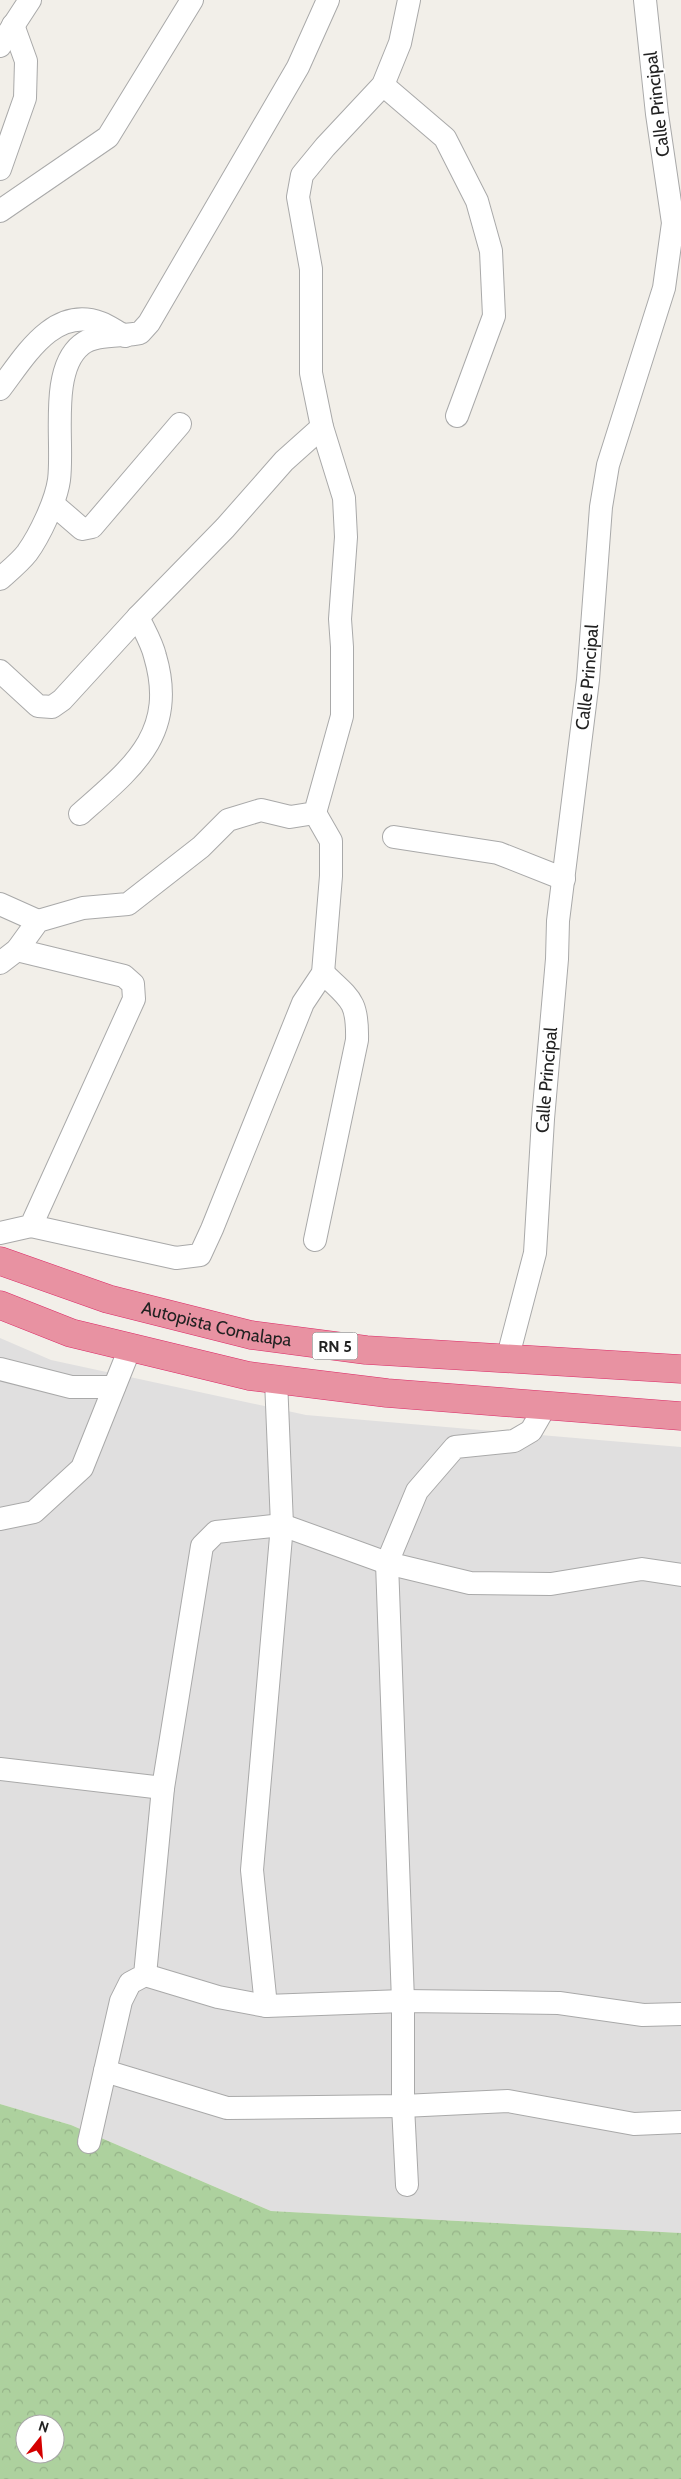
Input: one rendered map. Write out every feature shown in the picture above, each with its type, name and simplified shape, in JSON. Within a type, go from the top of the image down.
[{"type":"highway","name":"Autopista Comalapa","points":[[0,1261],[108,1299],[251,1335],[366,1350],[681,1369]]},
{"type":"highway","name":"RN 5","points":[[0,1305],[71,1332],[249,1376],[386,1393],[681,1416]]},
{"type":"street","points":[[0,46],[30,0]]},
{"type":"street","points":[[0,211],[108,137],[192,0]]},
{"type":"street","points":[[0,579],[27,553],[53,504],[59,480],[61,385],[68,364],[81,344],[98,337],[140,334],[149,323],[298,67],[328,0]]},
{"type":"street","points":[[0,1233],[31,1226],[176,1258],[200,1255],[303,1003],[322,973],[331,876],[331,842],[315,813],[342,716],[340,619],[346,537],[344,498],[322,426],[310,373],[311,269],[298,197],[302,175],[384,85],[400,43],[410,0]]},
{"type":"street","name":"Calle Principal","points":[[507,1360],[534,1253],[557,959],[558,921],[588,680],[601,506],[616,440],[664,288],[672,232],[645,0]]},
{"type":"street","points":[[0,169],[25,98],[26,61],[13,25]]},
{"type":"street","points":[[384,85],[445,138],[477,201],[491,251],[494,316],[457,416]]},
{"type":"street","points":[[0,389],[33,345],[57,324],[78,319],[100,322],[125,336]]},
{"type":"street","points":[[53,504],[82,529],[92,527],[180,424]]},
{"type":"street","points":[[0,671],[38,706],[52,707],[62,700],[138,617],[225,528],[284,461],[322,426]]},
{"type":"street","points":[[80,814],[131,769],[149,744],[159,719],[161,686],[155,655],[138,617]]},
{"type":"street","points":[[31,1226],[134,999],[133,984],[124,976],[9,956],[38,921],[83,908],[128,904],[194,853],[228,820],[261,810],[290,817],[315,813]]},
{"type":"street","points":[[394,837],[498,853],[564,879]]},
{"type":"street","points":[[0,904],[38,921]]},
{"type":"street","points":[[315,1240],[358,1040],[358,1016],[352,1000],[322,973]]},
{"type":"street","points":[[0,1519],[34,1512],[82,1468],[130,1348]]},
{"type":"street","points":[[0,1370],[71,1387],[114,1388]]},
{"type":"street","points":[[266,2006],[252,1870],[282,1524],[276,1380]]},
{"type":"street","points":[[407,2185],[403,2106],[403,2001],[387,1563],[416,1491],[455,1447],[514,1441],[531,1431],[546,1405]]},
{"type":"street","points":[[145,1975],[163,1788],[202,1546],[216,1532],[282,1524],[387,1563],[470,1583],[551,1584],[642,1569],[681,1575]]},
{"type":"street","points":[[0,1769],[163,1788]]},
{"type":"street","points":[[90,2142],[121,2001],[130,1983],[145,1975],[218,1997],[266,2006],[403,2001],[560,2002],[642,2015],[681,2014]]},
{"type":"street","points":[[105,2071],[227,2108],[403,2106],[508,2101],[634,2124],[681,2122]]},
{"type":"shaded area","points":[[0,1338],[51,1360],[306,1415],[681,1447],[681,2233],[271,2211],[71,2125],[0,2104]]},
{"type":"green space","points":[[0,2104],[71,2125],[271,2211],[681,2233],[681,2479],[0,2479]]}]
